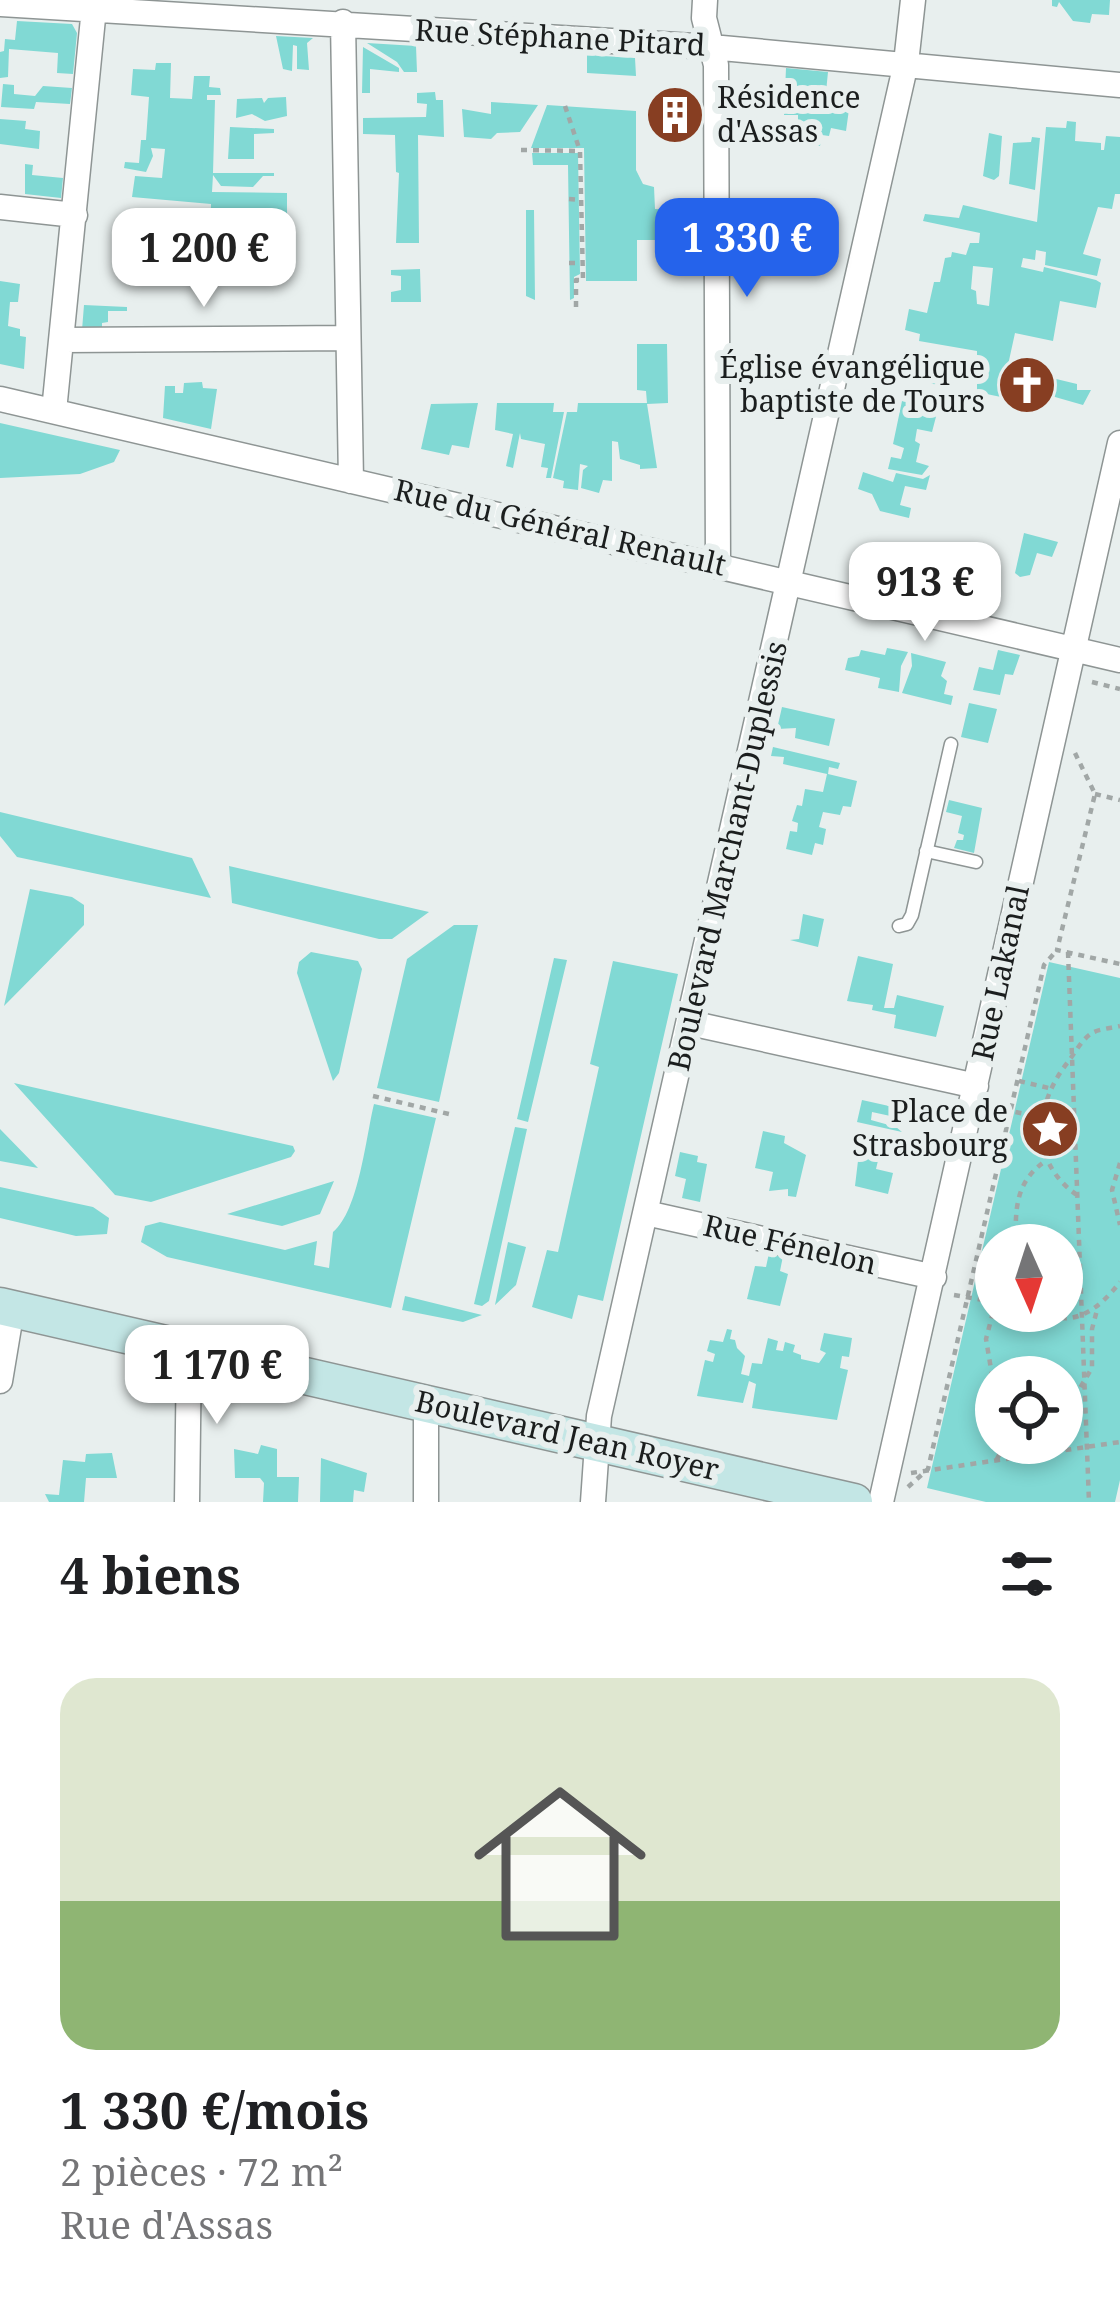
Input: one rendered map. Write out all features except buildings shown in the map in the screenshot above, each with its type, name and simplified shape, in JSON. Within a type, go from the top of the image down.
[{"type":"street","points":[[705,0],[704,18],[716,64],[718,564]]},
{"type":"street","name":"Boulevard Marchant-Duplessis","points":[[592,1502],[595,1442],[906,63],[913,0]]},
{"type":"street","name":"Rue Stéphane Pitard","points":[[0,4],[133,5],[343,22],[379,12],[410,31],[711,46],[1120,85]]},
{"type":"street","points":[[54,411],[94,8]]},
{"type":"street","points":[[343,22],[351,481]]},
{"type":"street","points":[[0,207],[75,215]]},
{"type":"street","points":[[63,340],[348,338]]},
{"type":"street","name":"Rue du Général Renault","points":[[0,399],[1120,660]]},
{"type":"street","name":"Rue Lakanal","points":[[881,1502],[940,1286],[981,1096],[1016,870],[1074,648],[1108,548],[1120,443]]},
{"type":"street","points":[[689,1023],[981,1096]]},
{"type":"street","name":"Rue Fénelon","points":[[646,1213],[940,1286]]},
{"type":"street","points":[[0,1381],[6,1308]]},
{"type":"street","name":"Boulevard Jean Royer","points":[[6,1308],[854,1502]]},
{"type":"street","points":[[187,1502],[189,1350]]},
{"type":"street","points":[[426,1404],[426,1502]]},
{"type":"lane","points":[[899,926],[910,921],[951,744]]},
{"type":"lane","points":[[926,851],[976,862]]},
{"type":"path","points":[[565,106],[580,151],[583,280],[576,280],[576,309]]},
{"type":"path","points":[[521,150],[580,151]]},
{"type":"path","points":[[568,199],[581,200]]},
{"type":"path","points":[[569,263],[582,263]]},
{"type":"path","points":[[1091,682],[1120,689]]},
{"type":"path","points":[[908,1487],[928,1469],[1044,965],[1057,950],[1095,794],[1075,754],[1080,734]]},
{"type":"path","points":[[1095,794],[1120,800]]},
{"type":"path","points":[[1057,950],[1120,964]]},
{"type":"path","points":[[1068,952],[1078,1224]]},
{"type":"path","points":[[1077,1195],[1047,1160],[1041,1117],[1048,1088],[1094,1032],[1120,1026]]},
{"type":"path","points":[[1010,1059],[1022,1061]]},
{"type":"path","points":[[1018,1081],[1048,1088]]},
{"type":"path","points":[[373,1096],[449,1114]]},
{"type":"path","points":[[981,1096],[1011,1112],[1041,1117]]},
{"type":"path","points":[[1016,1224],[1017,1197],[1027,1177],[1047,1160]]},
{"type":"path","points":[[1119,1221],[1112,1190],[1120,1163]]},
{"type":"path","points":[[1084,1383],[1091,1368],[1097,1310],[1120,1282]]},
{"type":"path","points":[[940,1286],[975,1297]]},
{"type":"path","points":[[1083,1317],[1097,1310]]},
{"type":"path","points":[[1082,1332],[1089,1502]]},
{"type":"path","points":[[1083,1447],[1120,1442]]},
{"type":"path","points":[[905,1474],[975,1462]]},
{"type":"shaded area","points":[[1052,0],[1110,0],[1109,15],[1092,14],[1090,23],[1073,21],[1059,2],[1052,6]]},
{"type":"shaded area","points":[[17,21],[72,24],[77,33],[73,74],[57,73],[58,53],[9,49],[8,77],[0,78],[0,52],[5,39],[15,40]]},
{"type":"shaded area","points":[[276,36],[313,38],[307,43],[309,70],[297,69],[297,46],[293,45],[292,71],[283,69]]},
{"type":"shaded area","points":[[367,43],[416,46],[417,72],[404,72]]},
{"type":"shaded area","points":[[363,47],[399,68],[399,72],[370,69],[370,93],[362,93]]},
{"type":"shaded area","points":[[587,55],[635,58],[636,76],[587,73]]},
{"type":"shaded area","points":[[156,63],[171,63],[170,98],[192,99],[194,76],[210,76],[209,87],[220,88],[221,95],[207,95],[207,100],[215,100],[213,173],[274,173],[263,176],[253,187],[221,186],[213,175],[212,192],[287,193],[287,221],[265,222],[263,238],[210,237],[211,204],[132,197],[135,176],[162,178],[165,149],[151,148],[146,172],[124,168],[125,162],[139,163],[141,140],[146,140],[149,97],[131,95],[133,69],[155,70]]},
{"type":"shaded area","points":[[786,68],[828,72],[826,92],[851,95],[846,131],[831,128],[829,136],[822,135],[820,146],[811,145],[811,125],[798,122],[798,115],[784,115]]},
{"type":"shaded area","points":[[3,84],[14,85],[14,94],[35,96],[43,86],[72,88],[70,104],[1,107]]},
{"type":"shaded area","points":[[435,92],[436,100],[443,100],[444,137],[418,135],[419,243],[396,243],[399,173],[395,135],[363,134],[363,118],[426,117],[427,104],[417,103],[417,93]]},
{"type":"shaded area","points":[[286,97],[287,116],[265,121],[252,114],[236,118],[237,99],[262,98],[264,103],[268,98]]},
{"type":"shaded area","points":[[491,102],[538,105],[520,132],[497,133],[491,139],[464,137],[462,109],[491,114]]},
{"type":"shaded area","points":[[547,105],[636,111],[636,170],[643,184],[654,187],[655,209],[673,210],[673,240],[637,240],[637,281],[586,281],[584,148],[531,148]]},
{"type":"shaded area","points":[[0,119],[26,121],[25,129],[40,131],[39,149],[0,144]]},
{"type":"shaded area","points":[[1067,121],[1076,122],[1075,141],[1101,143],[1101,150],[1106,136],[1120,137],[1120,194],[1115,194],[1112,209],[1098,207],[1083,254],[1101,259],[1097,276],[1045,265],[1046,252],[1036,250],[1035,260],[1023,258],[1021,267],[1043,272],[1044,267],[1096,280],[1101,283],[1096,308],[1060,301],[1053,341],[1015,333],[1001,397],[977,392],[977,351],[919,341],[920,334],[905,330],[909,309],[927,313],[945,258],[952,252],[966,255],[970,243],[979,243],[980,233],[923,221],[925,214],[959,218],[963,205],[1037,222],[1046,127],[1066,128]],"holes":[[[973,266],[993,268],[989,306],[977,304],[976,291],[971,289]]]},
{"type":"shaded area","points":[[230,127],[274,129],[274,133],[254,134],[254,159],[228,159]]},
{"type":"shaded area","points":[[989,133],[1002,136],[999,176],[994,180],[983,176]]},
{"type":"shaded area","points":[[1032,137],[1040,138],[1035,190],[1009,184],[1013,143],[1031,142]]},
{"type":"shaded area","points":[[532,153],[578,153],[580,274],[574,277],[570,300],[568,165],[533,165]]},
{"type":"shaded area","points":[[25,164],[33,165],[32,175],[63,178],[61,198],[25,194]]},
{"type":"shaded area","points":[[526,210],[534,210],[535,300],[526,296]]},
{"type":"shaded area","points":[[146,234],[197,239],[197,253],[209,254],[208,283],[146,284],[146,279],[163,276],[165,259],[133,253],[134,242],[145,243]]},
{"type":"shaded area","points":[[420,269],[421,302],[391,302],[391,292],[401,290],[401,276],[391,275],[391,270]]},
{"type":"shaded area","points":[[0,281],[20,284],[18,302],[10,302],[8,326],[20,329],[20,336],[26,337],[24,369],[0,364]]},
{"type":"shaded area","points":[[84,305],[127,307],[127,311],[108,311],[102,330],[82,330]]},
{"type":"shaded area","points":[[637,344],[667,344],[668,403],[647,404],[657,468],[640,469],[620,459],[618,442],[612,441],[612,481],[603,480],[599,493],[581,488],[588,466],[580,464],[578,490],[563,488],[564,481],[553,478],[567,412],[577,412],[578,403],[647,403],[646,391],[637,390]]},
{"type":"shaded area","points":[[909,359],[922,362],[921,370],[944,376],[942,386],[894,375],[896,364],[906,366]]},
{"type":"shaded area","points":[[1052,378],[1077,384],[1077,390],[1091,390],[1083,405],[1048,395]]},
{"type":"shaded area","points":[[202,382],[203,388],[217,389],[211,429],[163,418],[165,386],[175,386],[175,393],[183,393],[184,383]]},
{"type":"shaded area","points":[[902,401],[938,409],[932,432],[917,429],[916,462],[929,466],[922,475],[888,469],[891,457],[901,459],[904,448],[893,444]]},
{"type":"shaded area","points":[[478,403],[469,448],[452,445],[449,455],[421,449],[431,404]]},
{"type":"shaded area","points":[[497,403],[554,403],[553,412],[564,412],[551,478],[546,478],[548,468],[541,467],[545,444],[521,439],[520,433],[513,468],[506,466],[513,434],[495,430]]},
{"type":"shaded area","points":[[0,423],[120,450],[114,462],[80,474],[0,478]]},
{"type":"shaded area","points":[[863,472],[893,482],[896,473],[923,479],[930,475],[926,490],[905,486],[900,505],[911,508],[909,518],[880,511],[872,494],[858,489]]},
{"type":"shaded area","points":[[1024,533],[1058,542],[1052,557],[1037,553],[1030,575],[1020,577],[1015,573]]},
{"type":"shaded area","points":[[887,648],[908,652],[901,666],[899,692],[878,688],[880,678],[845,670],[848,658],[859,656],[861,650],[885,655]]},
{"type":"shaded area","points":[[998,650],[1020,655],[1013,675],[1005,674],[1000,695],[973,690],[979,667],[993,670]]},
{"type":"shaded area","points":[[911,653],[946,662],[941,676],[947,681],[944,694],[953,696],[951,705],[902,693],[912,666]]},
{"type":"shaded area","points":[[969,703],[997,709],[988,743],[961,737]]},
{"type":"shaded area","points":[[782,707],[835,719],[829,746],[795,738],[796,728],[777,729]]},
{"type":"shaded area","points":[[773,747],[840,763],[838,769],[829,767],[828,774],[857,781],[851,807],[843,806],[840,815],[823,812],[819,827],[826,829],[823,845],[815,843],[812,855],[786,849],[790,831],[797,832],[798,823],[792,821],[797,805],[802,806],[805,789],[823,792],[827,774],[783,764],[784,757],[771,756]]},
{"type":"shaded area","points":[[949,800],[982,808],[974,853],[954,848],[964,835],[958,833],[962,816],[946,812]]},
{"type":"shaded area","points":[[0,812],[192,858],[211,898],[17,857],[0,836]]},
{"type":"shaded area","points":[[229,866],[429,912],[392,939],[379,939],[232,903]]},
{"type":"shaded area","points":[[30,889],[72,897],[84,905],[84,925],[4,1006]]},
{"type":"shaded area","points":[[803,914],[824,919],[818,947],[790,940],[799,939]]},
{"type":"shaded area","points":[[454,925],[478,925],[439,1102],[377,1088],[407,959]]},
{"type":"shaded area","points":[[311,952],[358,961],[362,969],[339,1073],[333,1081],[297,973],[299,962]]},
{"type":"shaded area","points":[[858,956],[893,964],[884,1008],[894,1008],[897,995],[944,1006],[936,1037],[894,1028],[896,1015],[847,1001]]},
{"type":"shaded area","points":[[554,958],[567,960],[528,1122],[517,1119]]},
{"type":"shaded area","points":[[613,961],[678,974],[603,1301],[578,1295],[572,1319],[532,1307],[547,1250],[558,1252],[599,1067],[590,1064]]},
{"type":"shaded area","points":[[1049,962],[1120,978],[1120,1480],[1115,1502],[986,1502],[927,1488],[975,1281],[975,1332],[1083,1332],[1083,1224],[988,1224]]},
{"type":"shaded area","points":[[14,1083],[293,1146],[295,1151],[291,1157],[151,1202],[115,1195]]},
{"type":"shaded area","points":[[862,1100],[898,1108],[895,1117],[872,1112],[871,1120],[902,1132],[857,1122]]},
{"type":"shaded area","points":[[374,1104],[436,1118],[391,1308],[167,1257],[141,1242],[145,1226],[160,1222],[285,1250],[317,1241],[314,1265],[329,1268],[333,1232],[355,1191]]},
{"type":"shaded area","points":[[515,1127],[527,1129],[489,1301],[482,1306],[474,1304]]},
{"type":"shaded area","points":[[0,1129],[38,1168],[0,1161]]},
{"type":"shaded area","points":[[763,1131],[785,1136],[784,1143],[806,1155],[796,1197],[788,1196],[788,1189],[769,1191],[773,1172],[755,1168]]},
{"type":"shaded area","points":[[860,1144],[881,1148],[876,1169],[893,1173],[888,1194],[855,1186]]},
{"type":"shaded area","points":[[680,1152],[698,1156],[697,1162],[707,1164],[700,1202],[682,1198],[686,1179],[675,1176]]},
{"type":"shaded area","points":[[334,1181],[320,1214],[282,1226],[227,1214]]},
{"type":"shaded area","points":[[0,1187],[93,1207],[109,1218],[107,1234],[76,1236],[0,1218]]},
{"type":"shaded area","points":[[508,1242],[526,1247],[516,1285],[495,1305]]},
{"type":"shaded area","points":[[769,1253],[783,1256],[780,1271],[788,1274],[780,1306],[747,1299],[755,1266],[766,1267]]},
{"type":"shaded area","points":[[405,1296],[482,1315],[463,1322],[402,1310]]},
{"type":"shaded area","points":[[727,1329],[732,1330],[730,1339],[745,1356],[741,1374],[749,1376],[752,1363],[762,1364],[768,1338],[778,1341],[776,1350],[783,1351],[785,1342],[795,1345],[793,1352],[801,1359],[819,1363],[826,1353],[820,1350],[824,1333],[852,1338],[849,1357],[842,1356],[840,1368],[848,1370],[837,1420],[752,1408],[756,1384],[749,1381],[743,1403],[697,1396],[705,1360],[713,1362],[715,1354],[707,1351],[710,1340],[723,1342]]},
{"type":"shaded area","points":[[139,1363],[158,1367],[166,1376],[165,1390],[156,1394],[134,1391]]},
{"type":"shaded area","points":[[261,1445],[277,1449],[277,1477],[299,1477],[298,1502],[263,1502],[260,1478],[235,1478],[234,1449],[258,1454]]},
{"type":"shaded area","points":[[112,1453],[117,1478],[86,1478],[84,1502],[49,1502],[45,1494],[59,1495],[63,1460],[85,1462],[86,1454]]},
{"type":"shaded area","points":[[321,1458],[367,1473],[364,1492],[354,1490],[353,1502],[320,1502]]},
{"type":"place","name":"Résidence d'Assas","points":[[675,115]]},
{"type":"place","name":"Église évangélique baptiste de Tours","points":[[1027,385]]},
{"type":"place","name":"Place de Strasbourg","points":[[1050,1129]]}]
